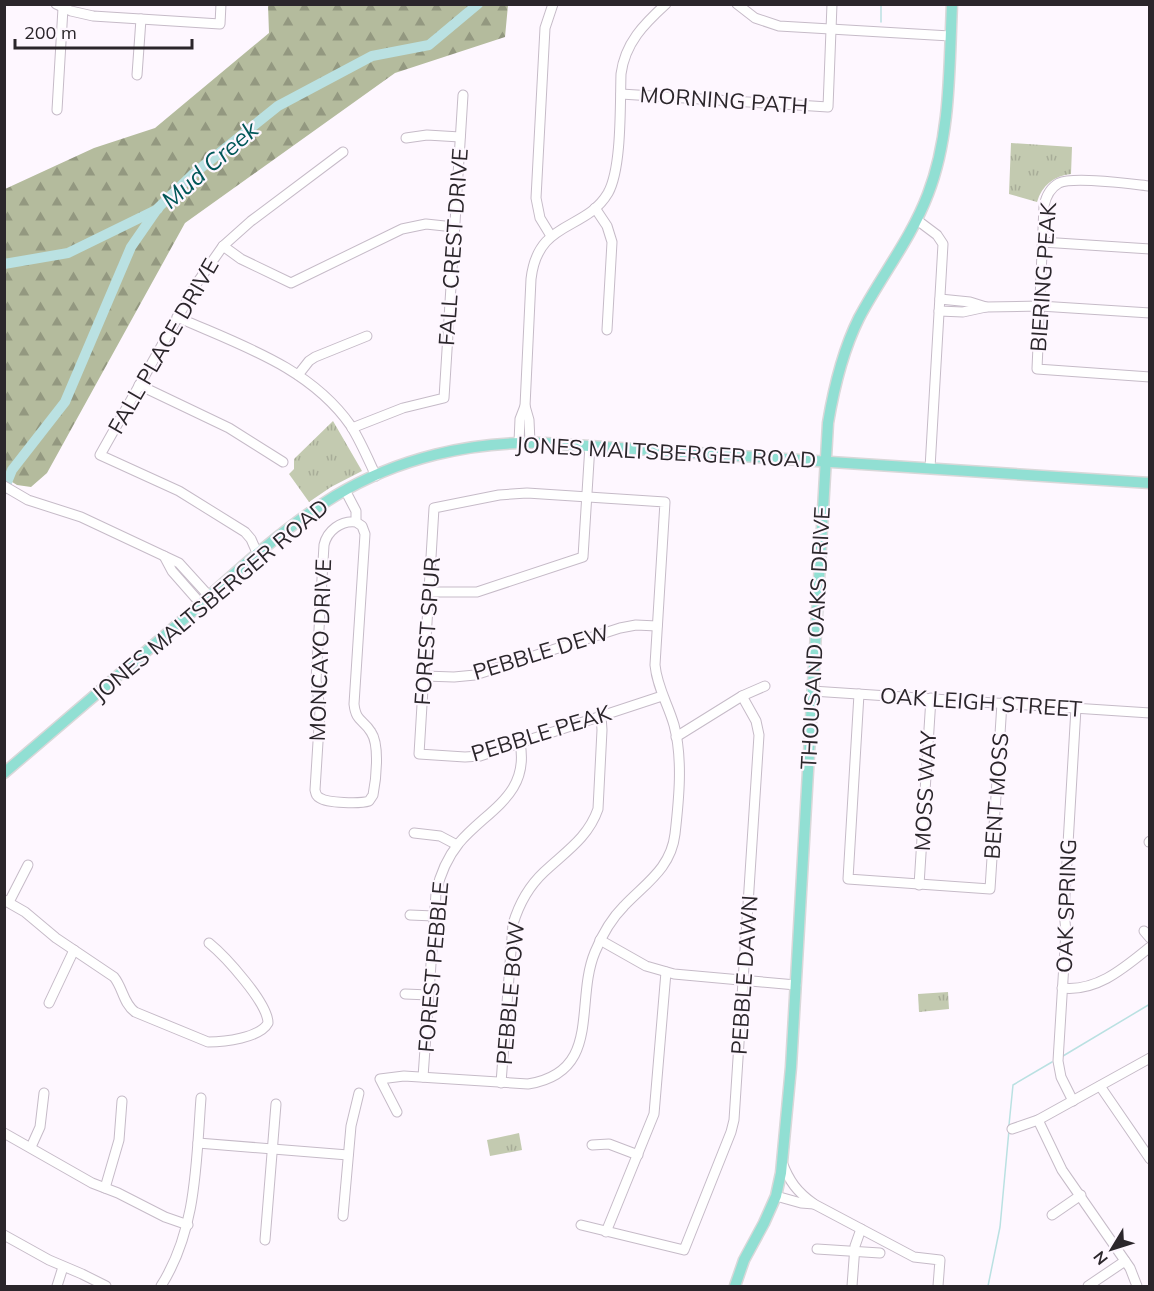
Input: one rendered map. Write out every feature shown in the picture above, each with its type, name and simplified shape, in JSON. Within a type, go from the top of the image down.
[{"type":"main road","name":"THOUSAND OAKS DRIVE","points":[[735,1287],[744,1260],[776,1196],[782,1161],[795,985],[826,461],[832,399],[853,333],[867,304],[917,220],[929,192],[942,145],[945,124],[952,4]]},
{"type":"main road","name":"JONES MALTSBERGER ROAD","points":[[4,773],[290,527],[345,490],[407,462],[447,451],[525,442],[1149,483]]},
{"type":"street","points":[[57,110],[59,6],[93,16],[220,24],[221,4]]},
{"type":"street","points":[[551,236],[540,218],[536,198],[545,28],[553,4]]},
{"type":"street","points":[[525,442],[529,420],[525,406],[531,272],[538,252],[551,236],[596,208],[609,191],[615,175],[622,68],[630,44],[640,29],[666,4]]},
{"type":"street","points":[[737,4],[755,18],[771,24],[832,30],[950,36]]},
{"type":"street","points":[[832,4],[832,30]]},
{"type":"street","points":[[137,75],[141,19]]},
{"type":"street","name":"MORNING PATH","points":[[621,94],[828,107],[832,30]]},
{"type":"street","name":"FALL CREST DRIVE","points":[[352,428],[403,408],[444,398],[463,95]]},
{"type":"street","points":[[406,138],[419,135],[460,137]]},
{"type":"street","name":"FALL PLACE DRIVE","points":[[258,555],[245,532],[198,502],[100,455],[202,274],[223,246],[251,220],[343,153]]},
{"type":"street","name":"BIERING PEAK","points":[[1149,186],[1073,180],[1053,187],[1045,198],[1037,369],[1149,378]]},
{"type":"street","points":[[596,208],[607,225],[612,242],[607,330]]},
{"type":"street","points":[[917,220],[937,235],[943,244],[930,468]]},
{"type":"street","points":[[223,246],[241,260],[291,283],[402,229],[426,224],[454,226]]},
{"type":"street","points":[[1042,242],[1149,249]]},
{"type":"street","points":[[940,299],[970,302],[986,307]]},
{"type":"street","points":[[939,311],[963,312],[986,307],[1040,306],[1149,313]]},
{"type":"street","points":[[177,317],[269,358],[298,375],[322,394],[352,428],[376,476]]},
{"type":"street","points":[[298,375],[309,361],[367,336]]},
{"type":"street","points":[[139,385],[229,428],[283,462]]},
{"type":"street","points":[[429,592],[458,594],[477,592],[583,557],[590,446]]},
{"type":"street","points":[[4,486],[28,500],[81,517],[179,563],[209,596]]},
{"type":"street","points":[[345,490],[356,511],[356,522]]},
{"type":"street","name":"FOREST SPUR","points":[[419,754],[434,508],[499,495],[538,493],[586,496]]},
{"type":"street","points":[[397,1112],[380,1079],[395,1076],[528,1084],[540,1082],[560,1072],[573,1059],[579,1047],[590,967],[600,940],[616,914],[659,872],[671,850],[675,833],[679,766],[676,737],[662,696],[655,665],[665,501],[586,496]]},
{"type":"street","name":"MONCAYO DRIVE","points":[[350,521],[356,522],[362,526],[365,534],[354,704],[358,719],[372,732],[376,747],[374,792],[369,801],[361,803],[323,800],[317,796],[315,790],[320,710],[316,680],[324,545],[327,534],[331,530],[350,521]]},
{"type":"street","points":[[164,556],[172,571],[201,604]]},
{"type":"street","points":[[184,585],[193,578]]},
{"type":"street","name":"PEBBLE DEW","points":[[424,676],[475,675],[620,628],[636,625],[657,626]]},
{"type":"street","points":[[676,737],[742,696],[765,686]]},
{"type":"street","name":"OAK LEIGH STREET","points":[[812,691],[1149,713]]},
{"type":"street","points":[[859,694],[848,879],[919,885]]},
{"type":"street","name":"PEBBLE PEAK","points":[[419,754],[474,757],[662,696]]},
{"type":"street","name":"PEBBLE DAWN","points":[[606,1232],[684,1250],[731,1132],[734,1120],[744,980],[759,735],[756,721],[742,696]]},
{"type":"street","name":"MOSS WAY","points":[[919,885],[931,698]]},
{"type":"street","name":"BENT MOSS","points":[[919,885],[990,889],[1002,703]]},
{"type":"street","name":"OAK SPRING","points":[[1073,1101],[1061,1077],[1058,1061],[1076,708]]},
{"type":"street","name":"PEBBLE BOW","points":[[501,1083],[513,924],[520,902],[532,885],[583,838],[595,818],[598,809],[601,716]]},
{"type":"street","name":"FOREST PEBBLE","points":[[423,1077],[438,882],[457,845],[514,789],[522,764],[520,743]]},
{"type":"street","points":[[414,833],[440,836],[457,845]]},
{"type":"street","points":[[28,865],[7,901],[25,912],[49,933],[114,976],[119,983],[126,1004],[135,1012],[208,1042],[261,1032],[268,1023],[267,1013],[233,966],[209,943]]},
{"type":"street","points":[[410,915],[434,916]]},
{"type":"street","points":[[600,940],[646,966],[666,972],[795,985]]},
{"type":"street","points":[[1062,988],[1076,989],[1092,986],[1122,969],[1149,947]]},
{"type":"street","points":[[49,1003],[74,950]]},
{"type":"street","points":[[581,1225],[606,1232],[654,1114],[666,972]]},
{"type":"street","points":[[405,994],[429,995]]},
{"type":"street","points":[[1012,1129],[1038,1120],[1149,1058]]},
{"type":"street","points":[[1100,1086],[1149,1159]]},
{"type":"street","points":[[31,1147],[40,1127],[44,1093]]},
{"type":"street","points":[[343,1216],[351,1126],[359,1093]]},
{"type":"street","points":[[161,1287],[181,1246],[188,1225],[192,1205],[201,1098]]},
{"type":"street","points":[[105,1188],[119,1140],[122,1101]]},
{"type":"street","points":[[266,1240],[276,1104]]},
{"type":"street","points":[[1038,1120],[1062,1170],[1125,1261],[1137,1287]]},
{"type":"street","points":[[4,1133],[92,1183],[188,1225]]},
{"type":"street","points":[[198,1143],[348,1155]]},
{"type":"street","points":[[592,1145],[609,1144],[638,1155]]},
{"type":"street","points":[[782,1161],[793,1186],[814,1204],[914,1257],[939,1260],[938,1287]]},
{"type":"street","points":[[776,1196],[814,1204]]},
{"type":"street","points":[[1052,1215],[1081,1196]]},
{"type":"street","points":[[852,1287],[854,1250],[856,1238],[861,1229]]},
{"type":"street","points":[[4,1235],[106,1287]]},
{"type":"street","points":[[818,1249],[880,1252]]},
{"type":"street","points":[[1088,1287],[1125,1261]]},
{"type":"street","points":[[57,1287],[63,1267]]},
{"type":"green space","points":[[268,5],[508,5],[505,37],[395,73],[185,223],[47,473],[31,487],[17,485],[4,477],[5,189],[94,148],[155,128],[269,33]]},
{"type":"green space","points":[[1011,143],[1072,147],[1071,174],[1059,177],[1045,186],[1037,202],[1009,194]]},
{"type":"green space","points":[[333,421],[362,471],[331,487],[309,502],[289,474],[294,469],[294,459]]},
{"type":"green space","points":[[948,992],[949,1009],[919,1012],[918,994]]},
{"type":"green space","points":[[519,1133],[522,1150],[490,1156],[487,1140]]},
{"type":"waterway","name":"Mud Creek","points":[[4,490],[12,470],[65,402],[131,247],[158,208],[192,175],[278,106],[372,56],[429,45],[478,4]]},
{"type":"waterway","points":[[881,4],[881,22]]},
{"type":"waterway","points":[[4,264],[68,253],[158,209]]},
{"type":"waterway","points":[[1063,1056],[1150,1004]]},
{"type":"waterway","points":[[1009,1125],[1013,1085],[1052,1062]]},
{"type":"waterway","points":[[988,1286],[1000,1227],[1009,1130]]}]
